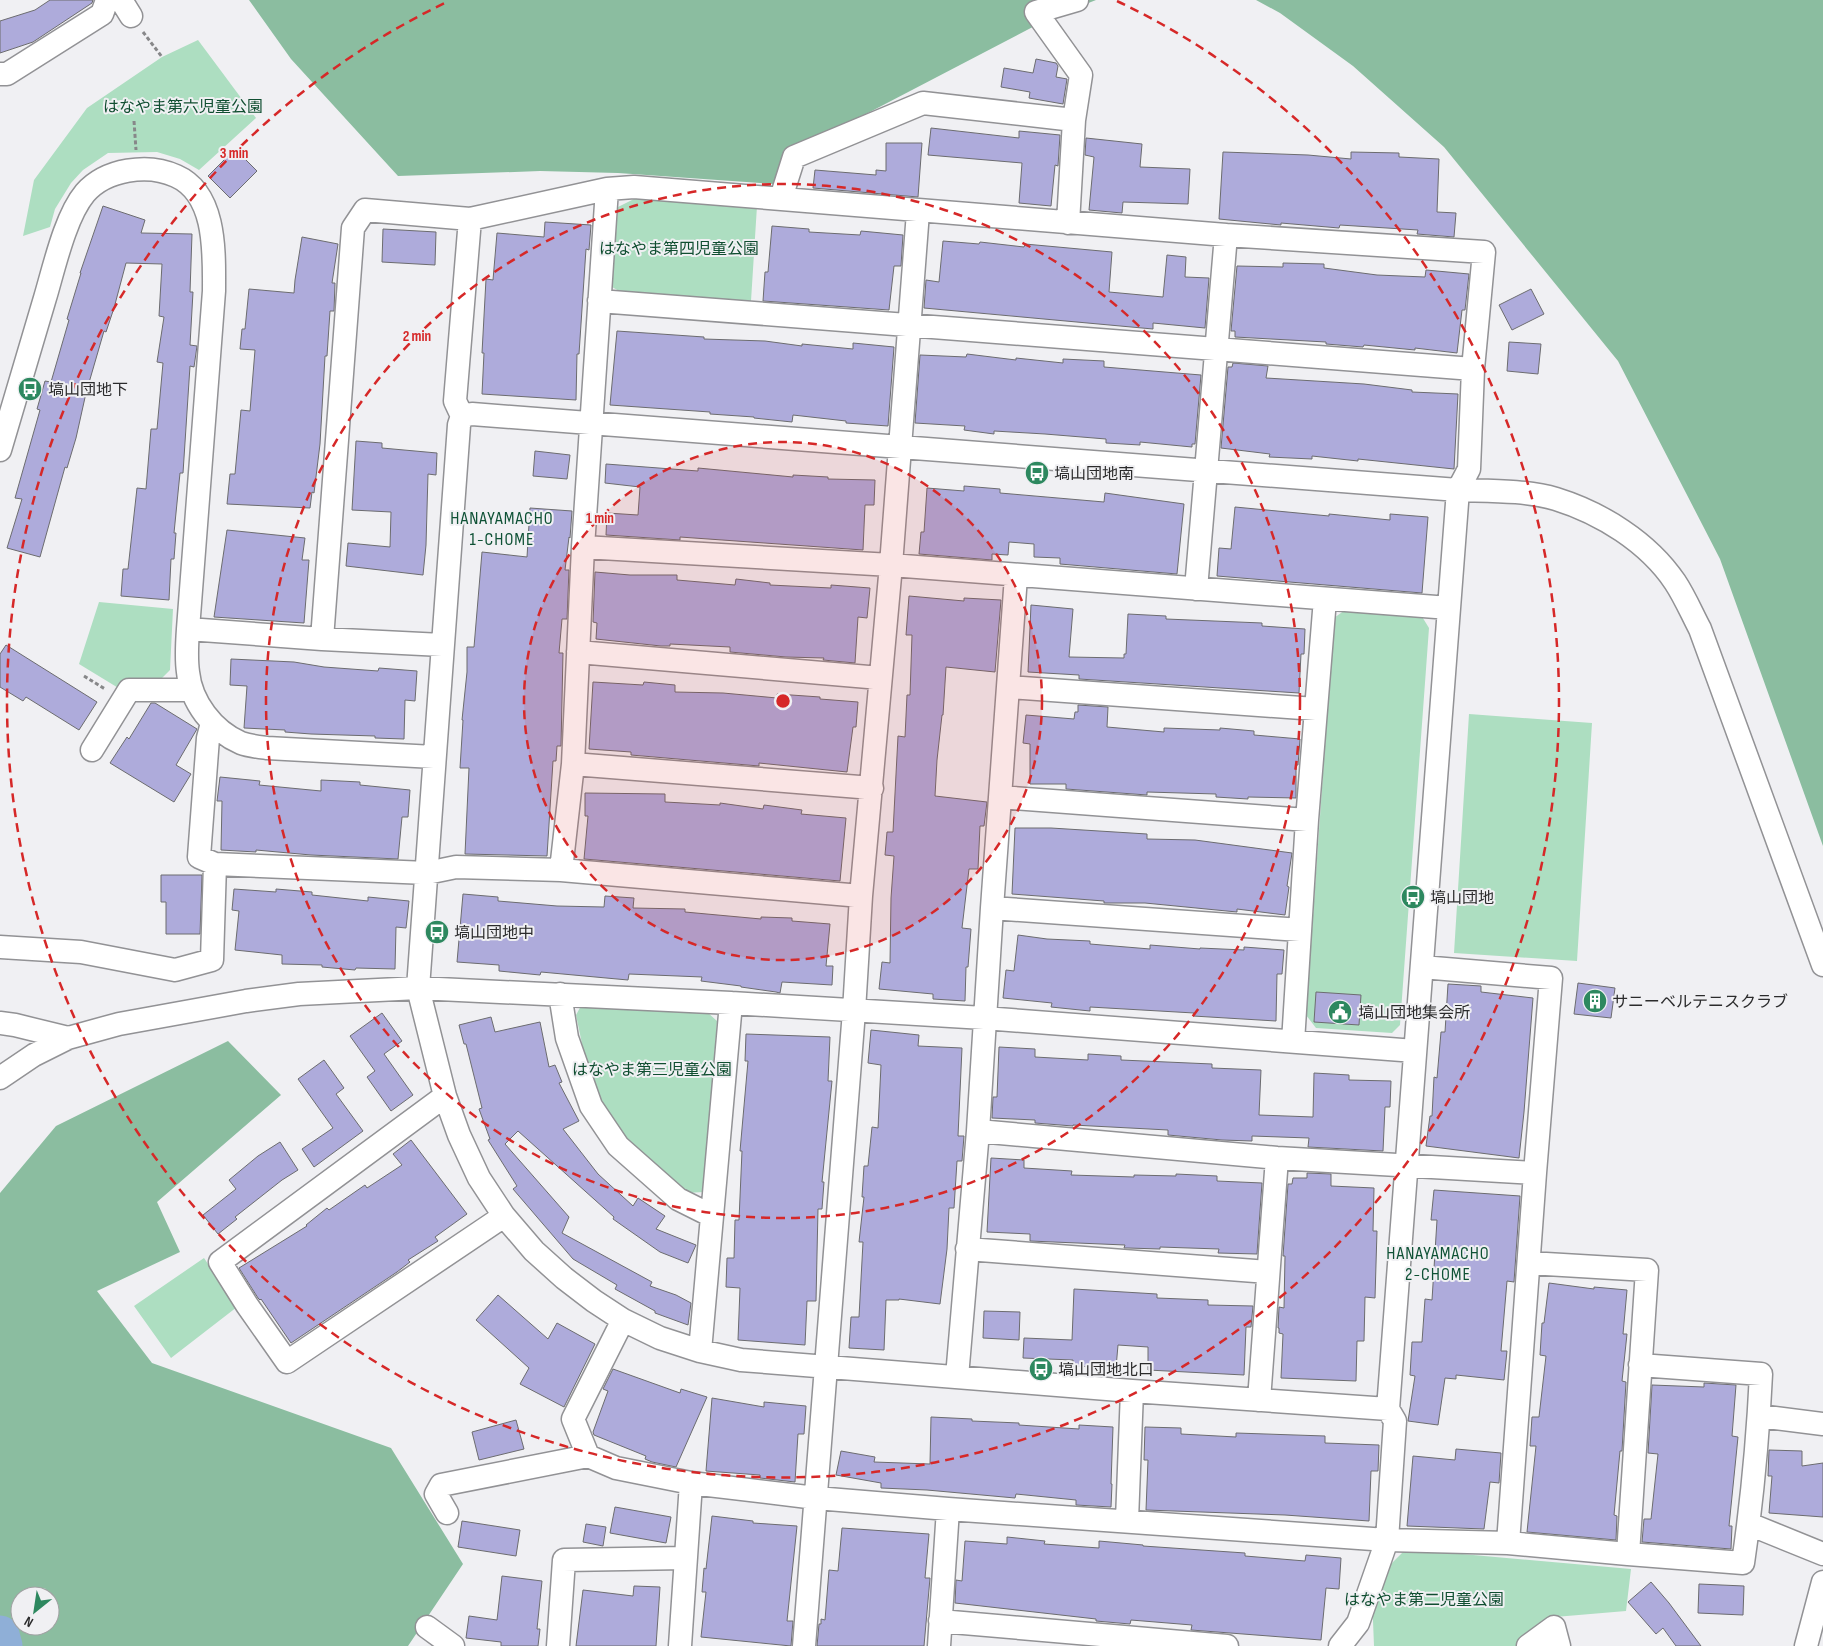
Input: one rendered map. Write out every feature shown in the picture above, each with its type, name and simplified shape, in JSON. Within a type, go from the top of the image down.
[{"type":"street","points":[[0,74],[7,74],[102,14],[107,0]]},
{"type":"street","points":[[1068,223],[1074,120],[1081,75],[1036,12],[1077,0]]},
{"type":"street","points":[[781,198],[794,157],[924,103],[1074,120]]},
{"type":"street","points":[[0,450],[56,260],[75,210],[86,193],[98,182],[120,172],[158,170],[178,176],[202,200],[210,222],[214,249],[214,291],[188,629],[188,673],[192,690],[212,723],[224,734],[243,744],[267,748],[434,757]]},
{"type":"street","points":[[322,639],[353,228],[365,210],[470,219],[608,189],[634,187],[781,198],[918,212],[1484,252],[1473,369],[1468,469],[1458,490],[1406,1166],[1388,1409],[1395,1421],[1387,1540],[1358,1623],[1340,1646]]},
{"type":"street","points":[[561,870],[573,764],[583,547],[608,189]]},
{"type":"street","points":[[804,1646],[827,1367],[861,896],[891,566],[918,212]]},
{"type":"street","points":[[470,219],[455,401],[462,416],[459,425],[442,645],[418,988],[445,1096],[459,1135],[479,1178],[504,1216],[534,1251],[564,1278],[623,1320],[660,1338],[700,1351],[741,1360],[1388,1409]]},
{"type":"street","points":[[1196,589],[1226,235]]},
{"type":"street","points":[[599,301],[1473,369]]},
{"type":"street","points":[[462,416],[472,414],[591,422],[900,448],[1458,490],[1514,492],[1554,498],[1593,514],[1625,533],[1654,557],[1675,582],[1700,629],[1823,964]]},
{"type":"street","points":[[583,547],[891,566],[1449,608]]},
{"type":"street","points":[[957,1377],[978,1130],[984,1018],[1016,576]]},
{"type":"street","points":[[1293,1042],[1307,820],[1325,599]]},
{"type":"street","points":[[188,629],[322,639],[442,645]]},
{"type":"street","points":[[578,652],[880,678]]},
{"type":"street","points":[[1009,687],[1316,709]]},
{"type":"street","points":[[92,750],[129,690],[192,690]]},
{"type":"street","points":[[212,723],[208,738],[199,857],[216,864],[427,873],[456,867],[561,870],[861,896]]},
{"type":"street","points":[[573,764],[872,788]]},
{"type":"street","points":[[1000,797],[1307,820]]},
{"type":"street","points":[[0,947],[82,952],[175,970],[212,960],[216,864]]},
{"type":"street","points":[[992,908],[1300,930]]},
{"type":"street","points":[[1422,967],[1551,978],[1508,1543]]},
{"type":"street","points":[[0,1078],[34,1055],[68,1038],[119,1024],[246,1001],[299,994],[418,988],[731,1003],[984,1018],[1415,1051]]},
{"type":"street","points":[[560,994],[567,1038],[591,1106],[618,1146],[678,1199],[712,1216]]},
{"type":"street","points":[[700,1351],[731,1003]]},
{"type":"street","points":[[0,1023],[68,1038]]},
{"type":"street","points":[[445,1096],[220,1262],[247,1305],[287,1362],[504,1216]]},
{"type":"street","points":[[978,1130],[1278,1158],[1535,1173]]},
{"type":"street","points":[[1259,1400],[1278,1158]]},
{"type":"street","points":[[967,1249],[1268,1272]]},
{"type":"street","points":[[1528,1263],[1647,1270],[1628,1554]]},
{"type":"street","points":[[588,1456],[573,1419],[623,1320]]},
{"type":"street","points":[[448,1513],[436,1494],[441,1485],[588,1456],[616,1468],[691,1483],[816,1498],[1387,1540],[1508,1543],[1743,1563],[1749,1524],[1761,1374],[1640,1365]]},
{"type":"street","points":[[1126,1520],[1132,1391]]},
{"type":"street","points":[[1759,1416],[1823,1424]]},
{"type":"street","points":[[680,1646],[691,1483]]},
{"type":"street","points":[[938,1646],[948,1509]]},
{"type":"street","points":[[1749,1524],[1823,1554]]},
{"type":"street","points":[[558,1646],[564,1560],[686,1558]]},
{"type":"street","points":[[1806,1646],[1823,1582]]},
{"type":"street","points":[[940,1621],[1227,1646]]},
{"type":"street","points":[[1358,1623],[1360,1646]]},
{"type":"street","points":[[427,1627],[453,1646]]},
{"type":"street","points":[[1528,1646],[1554,1627],[1559,1646]]},
{"type":"path","points":[[126,8],[162,57]]},
{"type":"path","points":[[134,121],[138,170]]},
{"type":"green space","points":[[249,0],[1096,0],[1048,19],[866,114],[784,150],[773,184],[618,173],[540,171],[398,176],[291,59]]},
{"type":"green space","points":[[1256,0],[1823,0],[1823,846],[1720,559],[1618,361],[1444,147],[1353,66],[1280,13]]},
{"type":"green space","name":"はなやま第六児童公園","points":[[198,40],[256,118],[199,170],[180,159],[157,152],[108,153],[83,170],[71,183],[55,209],[50,227],[23,236],[34,180],[87,108],[162,57]]},
{"type":"green space","name":"はなやま第四児童公園","points":[[636,198],[757,206],[751,301],[619,291],[612,287],[618,207]]},
{"type":"green space","points":[[99,602],[173,609],[170,670],[156,684],[120,689],[79,664]]},
{"type":"green space","points":[[1345,610],[1421,615],[1429,628],[1400,1025],[1392,1033],[1316,1028],[1306,1015],[1334,618]]},
{"type":"green space","points":[[1469,714],[1592,723],[1577,961],[1454,953]]},
{"type":"green space","name":"はなやま第三児童公園","points":[[582,1004],[707,1012],[717,1021],[704,1192],[686,1193],[615,1131],[589,1077],[576,1015]]},
{"type":"green space","points":[[228,1041],[281,1095],[157,1202],[180,1252],[97,1291],[152,1363],[391,1448],[463,1564],[408,1646],[0,1646],[0,1193],[56,1126]]},
{"type":"green space","points":[[204,1258],[237,1307],[171,1358],[134,1306]]},
{"type":"green space","name":"はなやま第二児童公園","points":[[1406,1549],[1631,1569],[1626,1611],[1555,1617],[1516,1646],[1374,1646],[1372,1596],[1384,1571]]},
{"type":"building","points":[[50,0],[93,0],[92,3],[33,42],[0,53],[0,21],[35,10]]},
{"type":"building","points":[[1036,59],[1056,63],[1058,66],[1056,77],[1067,79],[1063,104],[1029,98],[1030,92],[1001,87],[1004,68],[1033,73]]},
{"type":"building","points":[[931,128],[1019,138],[1019,131],[1060,135],[1058,166],[1055,165],[1051,206],[1019,203],[1022,163],[928,155]]},
{"type":"building","points":[[1086,138],[1142,144],[1140,167],[1190,169],[1188,204],[1123,202],[1122,213],[1089,210],[1094,157],[1085,155]]},
{"type":"building","points":[[886,143],[922,143],[918,197],[813,188],[815,170],[876,175],[876,170],[886,171]]},
{"type":"building","points":[[235,149],[257,171],[230,198],[208,176]]},
{"type":"building","points":[[1223,152],[1308,155],[1351,159],[1351,152],[1399,153],[1399,157],[1439,159],[1437,212],[1456,213],[1454,237],[1417,234],[1418,230],[1340,225],[1339,228],[1281,223],[1281,225],[1219,219]]},
{"type":"building","points":[[103,206],[145,220],[141,233],[192,234],[190,292],[193,292],[190,345],[197,346],[194,367],[190,366],[183,473],[180,473],[174,533],[176,533],[174,559],[171,559],[169,600],[121,596],[123,569],[128,569],[137,488],[146,489],[151,429],[157,429],[163,363],[157,362],[164,317],[159,316],[162,264],[126,263],[114,308],[106,332],[104,331],[86,393],[76,438],[67,468],[65,467],[40,557],[7,548],[22,499],[15,498],[40,410],[37,409],[45,381],[51,382],[80,273]]},
{"type":"building","points":[[545,222],[591,225],[589,250],[586,249],[579,354],[577,354],[576,400],[482,394],[486,279],[493,280],[497,233],[544,237]]},
{"type":"building","points":[[772,226],[809,229],[809,232],[860,235],[861,231],[903,235],[901,266],[894,266],[889,310],[763,301],[765,272],[768,272]]},
{"type":"building","points":[[383,229],[436,232],[435,265],[382,262]]},
{"type":"building","points":[[302,237],[338,244],[332,283],[335,283],[334,311],[330,311],[327,356],[325,356],[320,444],[314,493],[312,492],[310,508],[227,504],[230,474],[235,474],[241,410],[250,411],[255,350],[240,349],[242,329],[245,329],[249,289],[294,293]]},
{"type":"building","points":[[943,241],[979,244],[980,242],[1024,247],[1025,244],[1112,252],[1109,292],[1163,297],[1167,255],[1186,257],[1185,277],[1209,278],[1205,328],[1153,323],[1153,329],[924,308],[926,280],[939,282]]},
{"type":"building","points":[[1283,263],[1324,264],[1324,268],[1377,275],[1425,277],[1426,270],[1469,274],[1465,310],[1462,310],[1457,353],[1415,348],[1415,350],[1364,345],[1363,347],[1326,344],[1326,342],[1235,337],[1235,331],[1231,331],[1237,266],[1283,267]]},
{"type":"building","points":[[1531,289],[1544,314],[1512,330],[1499,305]]},
{"type":"building","points":[[617,331],[853,349],[853,343],[894,347],[888,426],[846,423],[846,421],[793,415],[792,422],[710,414],[710,412],[610,405]]},
{"type":"building","points":[[1509,342],[1541,344],[1538,374],[1507,371]]},
{"type":"building","points":[[967,354],[1063,363],[1063,359],[1104,361],[1104,367],[1201,375],[1195,444],[1192,444],[1192,447],[1140,442],[1140,445],[1106,443],[1106,439],[994,431],[994,434],[964,430],[965,426],[915,423],[920,355],[966,357]]},
{"type":"building","points":[[1233,363],[1268,366],[1266,378],[1364,384],[1412,390],[1412,392],[1458,394],[1454,469],[1312,456],[1312,459],[1269,457],[1270,454],[1221,448],[1228,367],[1232,367]]},
{"type":"building","points":[[356,441],[382,443],[382,448],[437,453],[436,475],[428,474],[426,545],[423,575],[346,566],[348,543],[390,547],[391,512],[352,510]]},
{"type":"building","points":[[535,451],[570,455],[567,479],[533,476]]},
{"type":"building","points":[[606,464],[698,471],[698,468],[793,477],[793,475],[828,477],[828,479],[875,480],[874,505],[865,505],[863,550],[680,537],[680,540],[606,535],[607,513],[638,515],[640,487],[605,483]]},
{"type":"building","points":[[964,486],[1000,489],[1000,493],[1104,502],[1105,493],[1184,504],[1177,574],[1060,564],[1060,558],[1034,557],[1034,544],[1009,542],[1008,555],[992,554],[992,560],[919,554],[921,532],[924,532],[927,488],[964,491]]},
{"type":"building","points":[[1235,507],[1390,520],[1390,514],[1428,517],[1422,593],[1217,576],[1219,548],[1231,549]]},
{"type":"building","points":[[530,508],[572,511],[565,570],[569,570],[567,619],[562,619],[559,653],[563,653],[561,746],[557,746],[556,761],[553,761],[547,856],[465,854],[469,768],[460,768],[462,720],[467,672],[467,647],[474,647],[482,552],[527,557]]},
{"type":"building","points":[[227,530],[305,538],[302,560],[309,560],[304,623],[214,617]]},
{"type":"building","points":[[595,572],[630,575],[677,575],[677,580],[735,585],[736,579],[770,583],[770,585],[831,588],[831,585],[870,588],[867,618],[858,617],[855,663],[823,660],[824,658],[730,652],[730,647],[670,644],[670,646],[661,646],[596,639],[597,623],[593,622]]},
{"type":"building","points":[[909,596],[964,601],[964,598],[1001,600],[995,672],[946,667],[943,715],[937,760],[935,796],[987,802],[984,826],[980,826],[978,869],[969,869],[962,928],[971,929],[968,967],[966,967],[965,1001],[933,999],[933,994],[879,989],[882,962],[890,963],[894,856],[885,855],[887,832],[893,832],[898,736],[905,737],[907,695],[910,695],[912,635],[906,635]]},
{"type":"building","points":[[1031,605],[1073,609],[1069,657],[1124,658],[1124,654],[1126,654],[1128,614],[1166,616],[1166,619],[1262,623],[1262,626],[1305,629],[1304,654],[1301,654],[1299,693],[1079,679],[1079,675],[1028,672]]},
{"type":"building","points":[[6,645],[97,702],[79,730],[26,697],[23,701],[0,687],[0,654]]},
{"type":"building","points":[[231,659],[294,662],[324,667],[378,671],[379,668],[417,671],[415,701],[405,700],[404,739],[244,728],[247,686],[230,685]]},
{"type":"building","points":[[593,682],[643,685],[644,682],[675,685],[675,692],[723,693],[777,698],[777,694],[858,702],[856,727],[853,727],[847,772],[759,763],[759,766],[631,755],[631,752],[589,749]]},
{"type":"building","points":[[151,703],[155,703],[197,729],[176,765],[191,774],[174,802],[110,763],[127,737],[129,739]]},
{"type":"building","points":[[1078,705],[1108,707],[1107,727],[1164,732],[1164,728],[1220,730],[1220,728],[1254,731],[1254,735],[1300,739],[1298,765],[1296,765],[1296,798],[1248,797],[1248,799],[1216,797],[1216,794],[1147,792],[1147,795],[1066,789],[1066,784],[1030,784],[1030,744],[1023,743],[1026,715],[1074,719],[1075,712],[1078,712]]},
{"type":"building","points":[[220,777],[260,781],[259,785],[321,791],[321,780],[360,782],[360,785],[410,790],[408,817],[402,817],[398,859],[311,855],[256,850],[256,852],[221,850],[222,801],[217,801]]},
{"type":"building","points":[[585,793],[665,794],[665,802],[720,805],[720,803],[763,809],[764,805],[802,810],[801,814],[846,818],[840,881],[584,859],[588,816],[585,816]]},
{"type":"building","points":[[1015,828],[1051,828],[1147,834],[1147,839],[1195,840],[1292,853],[1285,915],[1237,909],[1237,912],[1145,903],[1104,903],[1104,901],[1012,894]]},
{"type":"building","points":[[161,875],[202,875],[200,934],[166,934],[166,902],[161,902]]},
{"type":"building","points":[[234,889],[276,892],[276,889],[312,892],[312,895],[368,901],[368,897],[409,901],[406,928],[396,927],[395,969],[356,968],[355,970],[322,967],[322,965],[282,964],[282,955],[235,950],[239,911],[232,910]]},
{"type":"building","points":[[463,894],[498,897],[498,901],[557,906],[604,907],[605,896],[634,898],[633,908],[685,909],[685,912],[761,919],[761,917],[792,918],[792,921],[830,924],[826,966],[833,966],[832,985],[782,982],[780,993],[701,981],[702,977],[629,974],[628,980],[541,972],[540,975],[499,971],[499,965],[457,962]]},
{"type":"building","points":[[1018,935],[1047,939],[1090,941],[1090,944],[1150,949],[1150,945],[1200,949],[1244,950],[1244,947],[1284,950],[1282,974],[1277,974],[1276,1021],[1193,1016],[1194,1013],[1090,1007],[1090,1011],[1051,1007],[1052,1003],[1003,998],[1006,970],[1014,971]]},
{"type":"building","name":"サニーベルテニスクラブ","points":[[1578,983],[1615,988],[1611,1018],[1574,1014]]},
{"type":"building","points":[[1448,984],[1481,986],[1481,992],[1533,998],[1519,1158],[1426,1146],[1430,1116],[1432,1116],[1434,1077],[1437,1078],[1441,1032],[1445,1032]]},
{"type":"building","name":"塙山団地集会所","points":[[1316,992],[1361,995],[1359,1025],[1314,1022]]},
{"type":"building","points":[[382,1013],[402,1041],[384,1054],[413,1095],[391,1111],[367,1077],[375,1071],[350,1036]]},
{"type":"building","points":[[491,1017],[495,1032],[540,1022],[549,1067],[555,1065],[562,1082],[559,1083],[579,1121],[563,1129],[598,1174],[633,1206],[638,1198],[665,1216],[656,1229],[696,1245],[688,1263],[660,1252],[613,1219],[614,1217],[518,1131],[505,1144],[569,1217],[562,1233],[652,1282],[650,1286],[676,1295],[691,1303],[688,1325],[655,1313],[655,1311],[615,1289],[617,1285],[573,1259],[513,1189],[517,1186],[488,1140],[490,1139],[479,1109],[482,1108],[466,1044],[464,1044],[459,1025]]},
{"type":"building","points":[[871,1030],[919,1035],[918,1046],[962,1048],[958,1136],[964,1136],[962,1161],[957,1161],[954,1208],[949,1208],[947,1249],[940,1304],[899,1299],[886,1300],[884,1350],[849,1348],[851,1317],[859,1317],[863,1242],[859,1242],[864,1197],[862,1197],[864,1166],[868,1166],[872,1127],[878,1128],[881,1065],[868,1063]]},
{"type":"building","points":[[746,1034],[830,1037],[828,1081],[832,1081],[822,1182],[824,1182],[822,1209],[818,1209],[816,1301],[807,1301],[805,1345],[738,1340],[740,1288],[726,1287],[727,1258],[734,1258],[735,1220],[739,1220],[742,1151],[740,1151],[748,1061],[745,1061]]},
{"type":"building","points":[[999,1047],[1035,1049],[1035,1057],[1088,1060],[1088,1054],[1121,1056],[1121,1060],[1212,1064],[1212,1068],[1261,1070],[1259,1115],[1313,1117],[1314,1073],[1349,1075],[1349,1080],[1391,1081],[1390,1107],[1385,1107],[1383,1151],[1308,1147],[1309,1138],[1252,1136],[1252,1141],[1222,1140],[1168,1135],[1168,1130],[1073,1126],[1035,1123],[1035,1120],[992,1118],[993,1097],[997,1097]]},
{"type":"building","points":[[324,1060],[344,1088],[336,1094],[363,1131],[314,1167],[302,1149],[333,1128],[298,1079]]},
{"type":"building","points":[[411,1140],[467,1214],[435,1237],[438,1241],[408,1260],[410,1262],[397,1272],[291,1343],[239,1268],[307,1226],[327,1208],[329,1210],[365,1185],[367,1188],[402,1165],[393,1154]]},
{"type":"building","points":[[280,1142],[298,1170],[282,1180],[235,1217],[237,1219],[218,1234],[203,1215],[236,1189],[229,1180],[258,1156]]},
{"type":"building","points":[[991,1158],[1024,1160],[1024,1168],[1072,1171],[1071,1175],[1134,1177],[1134,1175],[1176,1176],[1176,1174],[1217,1176],[1217,1181],[1262,1183],[1257,1254],[1218,1253],[1219,1249],[1124,1248],[1125,1245],[1030,1241],[1030,1234],[987,1232]]},
{"type":"building","points":[[1307,1173],[1331,1174],[1331,1186],[1374,1188],[1373,1231],[1377,1231],[1375,1298],[1365,1297],[1364,1341],[1357,1341],[1356,1381],[1281,1378],[1283,1334],[1279,1333],[1278,1328],[1279,1307],[1284,1308],[1285,1256],[1283,1256],[1288,1184],[1292,1184],[1293,1178],[1307,1178]]},
{"type":"building","points":[[1434,1190],[1520,1196],[1514,1282],[1507,1281],[1501,1351],[1507,1351],[1504,1380],[1456,1375],[1456,1379],[1445,1378],[1438,1425],[1408,1421],[1415,1376],[1410,1375],[1412,1342],[1422,1342],[1425,1299],[1432,1300],[1437,1220],[1431,1220]]},
{"type":"building","points":[[1549,1283],[1594,1289],[1594,1287],[1627,1290],[1623,1334],[1627,1334],[1622,1381],[1626,1382],[1622,1451],[1620,1451],[1614,1515],[1617,1516],[1616,1540],[1527,1532],[1536,1446],[1530,1446],[1532,1417],[1539,1417],[1546,1356],[1540,1355],[1542,1323],[1544,1323]]},
{"type":"building","points":[[1074,1289],[1157,1294],[1157,1298],[1208,1300],[1208,1305],[1253,1306],[1251,1327],[1246,1327],[1244,1375],[1148,1370],[1148,1347],[1118,1345],[1116,1368],[1073,1366],[1073,1360],[1023,1358],[1024,1338],[1072,1340]]},
{"type":"building","points":[[498,1295],[548,1339],[557,1323],[595,1344],[564,1407],[520,1384],[529,1368],[476,1320]]},
{"type":"building","points":[[984,1311],[1020,1312],[1019,1340],[983,1338]]},
{"type":"building","points":[[613,1369],[680,1393],[681,1389],[707,1397],[676,1467],[652,1462],[645,1459],[646,1456],[594,1435],[593,1432],[608,1391],[603,1389]]},
{"type":"building","points":[[1704,1383],[1736,1385],[1732,1436],[1738,1437],[1729,1526],[1732,1526],[1731,1549],[1642,1542],[1644,1519],[1651,1519],[1658,1454],[1648,1453],[1652,1385],[1704,1387]]},
{"type":"building","points":[[712,1398],[764,1407],[764,1402],[806,1406],[804,1434],[798,1434],[795,1482],[760,1478],[760,1475],[706,1471]]},
{"type":"building","points":[[931,1417],[1079,1429],[1079,1425],[1113,1427],[1111,1507],[1076,1505],[1076,1500],[1016,1494],[1015,1498],[881,1488],[881,1483],[836,1475],[841,1451],[875,1457],[874,1462],[930,1464]]},
{"type":"building","points":[[516,1420],[524,1449],[479,1460],[472,1432]]},
{"type":"building","points":[[1145,1427],[1181,1428],[1181,1434],[1236,1437],[1236,1433],[1325,1436],[1325,1443],[1379,1445],[1378,1471],[1371,1471],[1369,1521],[1285,1515],[1146,1510],[1148,1460],[1144,1460]]},
{"type":"building","points":[[1456,1449],[1501,1453],[1499,1483],[1490,1482],[1484,1529],[1407,1526],[1413,1456],[1455,1460]]},
{"type":"building","points":[[1769,1450],[1802,1451],[1802,1466],[1823,1463],[1823,1517],[1769,1513],[1772,1476],[1768,1476]]},
{"type":"building","points":[[615,1507],[671,1517],[666,1543],[610,1533]]},
{"type":"building","points":[[712,1516],[753,1521],[753,1523],[797,1526],[787,1621],[793,1621],[791,1646],[701,1637],[706,1592],[702,1592],[704,1568],[706,1569]]},
{"type":"building","points":[[462,1521],[520,1530],[516,1556],[458,1547]]},
{"type":"building","points":[[586,1524],[606,1527],[603,1546],[583,1542]]},
{"type":"building","points":[[842,1528],[929,1534],[925,1578],[930,1578],[924,1646],[817,1646],[819,1624],[821,1624],[821,1619],[825,1620],[829,1570],[838,1571]]},
{"type":"building","points":[[1007,1537],[1045,1541],[1044,1544],[1099,1548],[1099,1541],[1245,1553],[1245,1556],[1305,1561],[1306,1555],[1341,1558],[1339,1589],[1326,1588],[1321,1640],[1191,1630],[1192,1625],[1131,1620],[1130,1624],[1096,1621],[1096,1619],[955,1603],[956,1580],[962,1581],[965,1541],[1007,1544]]},
{"type":"building","points":[[502,1576],[542,1581],[537,1629],[540,1629],[538,1646],[501,1646],[501,1642],[466,1638],[469,1616],[497,1620]]},
{"type":"building","points":[[1651,1582],[1701,1646],[1676,1646],[1663,1628],[1656,1634],[1628,1602]]},
{"type":"building","points":[[1699,1584],[1744,1586],[1743,1615],[1698,1613]]},
{"type":"building","points":[[634,1586],[660,1587],[656,1646],[576,1646],[583,1590],[633,1596]]},
{"type":"waterway","points":[[0,1635],[3,1646]]},
{"type":"place","name":"塙山団地下","points":[[30,389]]},
{"type":"place","name":"塙山団地南","points":[[1037,473]]},
{"type":"place","name":"塙山団地","points":[[1413,897]]},
{"type":"place","name":"塙山団地中","points":[[437,932]]},
{"type":"place","name":"サニーベルテニスクラブ","points":[[1595,1001]]},
{"type":"place","name":"塙山団地集会所","points":[[1340,1012]]},
{"type":"place","name":"塙山団地北口","points":[[1041,1369]]},
{"type":"district","name":"HANAYAMACHO 1-CHOME","points":[[502,528]]},
{"type":"district","name":"HANAYAMACHO 2-CHOME","points":[[1438,1263]]}]
